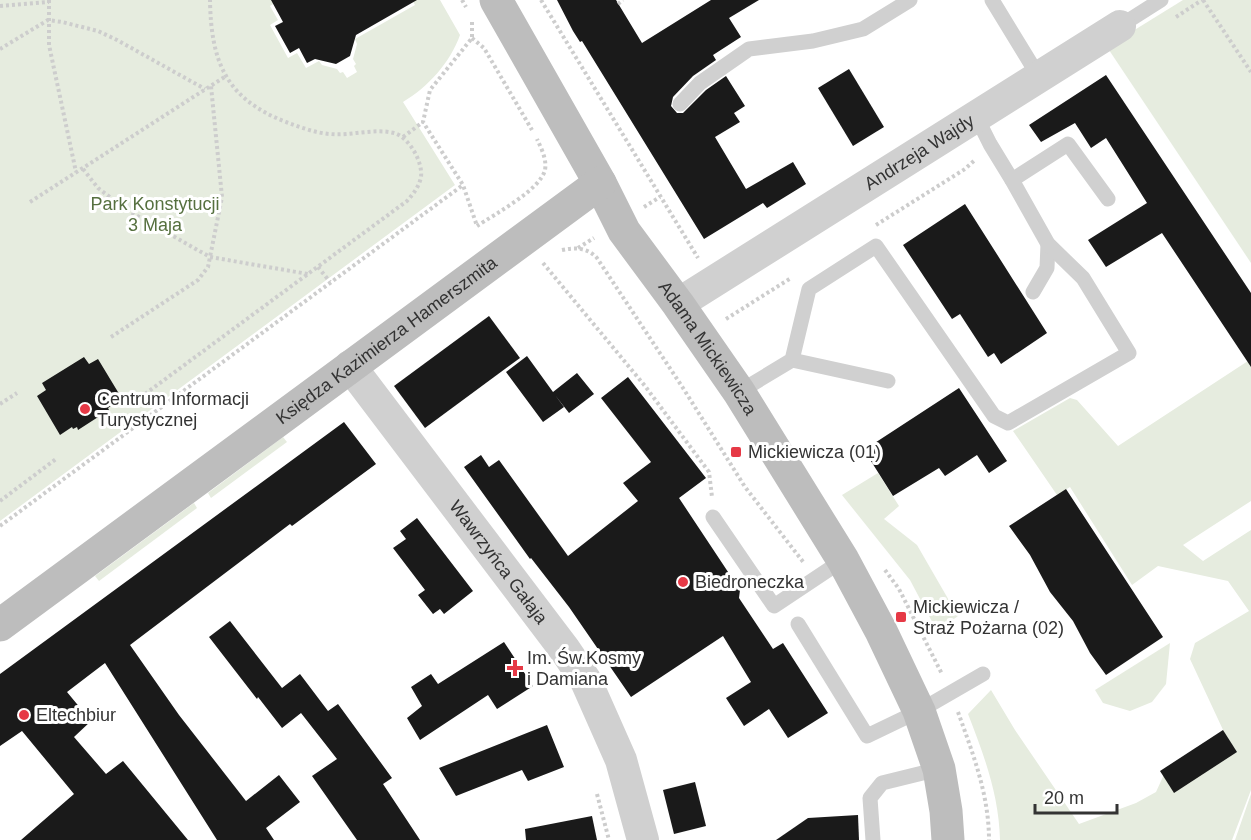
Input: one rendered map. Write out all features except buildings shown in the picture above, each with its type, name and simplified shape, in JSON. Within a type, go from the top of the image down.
[{"type":"street","name":"Adama Mickiewicza","points":[[496,0],[600,183],[624,231],[739,392],[843,560],[881,631],[919,711],[939,769],[948,840]]},
{"type":"street","name":"Andrzeja Wajdy","points":[[678,304],[1120,26]]},
{"type":"street","name":"Księdza Kazimierza Hamerszmita","points":[[0,625],[600,183]]},
{"type":"street","name":"Wawrzyńca Gałaja","points":[[350,366],[566,650],[586,681],[621,760],[643,840]]},
{"type":"lane","points":[[680,104],[700,83],[749,49],[813,41],[863,29],[910,0]]},
{"type":"lane","points":[[992,0],[1039,77]]},
{"type":"lane","name":"Andrzeja Wajdy","points":[[1120,26],[1161,0]]},
{"type":"lane","points":[[792,360],[809,288],[876,246],[994,416],[1008,423],[1129,353],[1083,278],[1048,244],[976,116]]},
{"type":"lane","points":[[1012,180],[1068,144],[1108,199]]},
{"type":"lane","points":[[1033,292],[1047,268],[1048,244]]},
{"type":"lane","points":[[739,392],[792,360],[888,381]]},
{"type":"lane","points":[[713,517],[774,606],[843,560]]},
{"type":"lane","points":[[798,624],[867,736],[919,711],[983,674]]},
{"type":"lane","points":[[873,840],[870,798],[882,783],[939,769]]},
{"type":"path","points":[[145,394],[407,201],[418,185],[421,170],[412,149],[403,137],[395,133],[347,135],[327,134],[305,129],[275,118],[234,90],[226,76],[213,40],[210,0]]},
{"type":"path","points":[[541,0],[689,246],[702,261]]},
{"type":"path","points":[[618,4],[623,0]]},
{"type":"path","points":[[1203,0],[1251,72]]},
{"type":"path","points":[[0,6],[49,1],[49,45],[76,172]]},
{"type":"path","points":[[0,49],[48,20],[78,26],[117,40],[205,89]]},
{"type":"path","points":[[403,137],[423,122],[430,90],[471,38],[484,48],[537,139],[544,154],[545,169],[537,184],[477,226],[463,185],[423,122]]},
{"type":"path","points":[[30,202],[226,76]]},
{"type":"path","points":[[111,337],[198,280],[208,267],[222,197],[211,86]]},
{"type":"path","points":[[83,169],[98,188],[134,214],[210,257],[309,274]]},
{"type":"path","points":[[0,526],[149,413],[463,185]]},
{"type":"path","points":[[557,251],[584,249],[592,252],[597,258],[745,487],[816,578]]},
{"type":"path","points":[[534,265],[548,255]]},
{"type":"path","points":[[540,260],[645,386],[709,472]]},
{"type":"path","points":[[318,267],[330,282]]},
{"type":"path","points":[[0,404],[17,393]]},
{"type":"path","points":[[0,501],[56,459]]},
{"type":"path","points":[[72,472],[74,466]]},
{"type":"path","points":[[595,785],[609,840]]},
{"type":"green space","name":"Park Konstytucji 3 Maja","points":[[0,0],[279,0],[270,6],[278,20],[270,25],[288,58],[297,53],[306,68],[319,61],[322,65],[337,69],[340,73],[343,72],[347,78],[357,72],[353,59],[357,44],[355,39],[415,5],[412,0],[440,0],[460,35],[444,65],[421,89],[403,102],[455,185],[0,521]]},
{"type":"green space","points":[[1183,0],[1251,0],[1251,263],[1107,47]]},
{"type":"green space","points":[[1251,359],[1251,501],[1183,545],[1203,561],[1251,530],[1251,790],[1232,840],[1000,840],[994,791],[968,714],[991,690],[1015,730],[1079,824],[1136,803],[1156,792],[1166,770],[1224,732],[1190,659],[1195,643],[1249,611],[1228,581],[1158,566],[1132,585],[1070,487],[1057,495],[1013,431],[1070,398],[1077,400],[1118,446]]},
{"type":"green space","points":[[283,437],[287,442],[211,498],[208,493]]},
{"type":"green space","points":[[878,473],[899,506],[884,519],[917,545],[958,616],[937,631],[910,580],[842,495]]},
{"type":"green space","points":[[194,503],[197,508],[99,581],[95,576]]},
{"type":"green space","points":[[1170,643],[1166,684],[1152,702],[1130,711],[1103,703],[1095,690]]},
{"type":"green space","points":[[1251,794],[1251,840],[1235,840]]},
{"type":"place","name":"Centrum Informacji Turystycznej","points":[[85,409]]},
{"type":"place","name":"Mickiewicza (01)","points":[[736,452]]},
{"type":"place","name":"Biedroneczka","points":[[683,582]]},
{"type":"place","name":"Mickiewicza / Straż Pożarna (02)","points":[[901,617]]},
{"type":"place","name":"Im. Św.Kosmy i Damiana","points":[[515,668]]},
{"type":"place","name":"Eltechbiur","points":[[24,715]]}]
